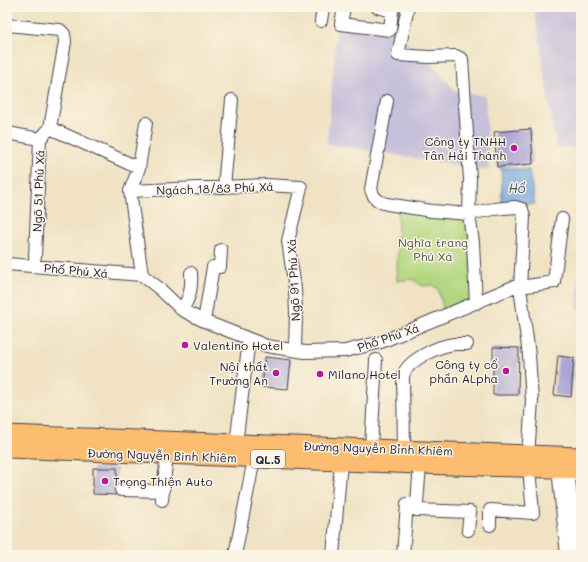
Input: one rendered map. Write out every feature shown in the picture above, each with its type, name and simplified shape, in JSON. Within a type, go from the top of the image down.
[{"type":"highway","name":"Đường Nguyễn Bỉnh Khiêm","points":[[7,434],[236,444],[404,449],[528,461],[581,456]]},
{"type":"highway","name":"Đường Nguyễn Bình Khiêm","points":[[7,448],[420,465],[528,461],[569,469]]},
{"type":"street","points":[[321,22],[323,7]]},
{"type":"street","points":[[344,7],[341,24],[390,30],[392,10],[377,7]]},
{"type":"street","points":[[408,7],[398,55],[429,57],[456,56],[462,59],[470,179],[469,214],[473,243],[476,303]]},
{"type":"street","points":[[7,25],[60,30],[64,34],[65,42],[50,128],[139,168]]},
{"type":"street","points":[[224,187],[232,100]]},
{"type":"street","points":[[387,101],[371,189],[372,195],[376,199],[387,204],[469,214],[515,207],[522,209],[524,217],[520,287],[529,355],[532,401],[528,461],[533,513],[490,510],[490,525]]},
{"type":"street","points":[[142,275],[130,191],[139,168],[146,123]]},
{"type":"street","name":"Ngõ 51 Phú Xá","points":[[35,258],[40,139],[50,128]]},
{"type":"street","points":[[7,133],[40,139]]},
{"type":"street","name":"Ngách 18/83 Phú Xá","points":[[130,191],[266,185],[301,187]]},
{"type":"street","name":"Ngõ 91 Phú Xá","points":[[295,350],[295,289],[288,241],[301,187]]},
{"type":"street","name":"Phố Phú Xá","points":[[7,264],[142,275],[160,289],[182,310],[204,321],[267,346],[305,352],[345,352],[381,342],[513,287],[554,282],[562,219]]},
{"type":"street","points":[[204,321],[213,268],[220,267],[221,250]]},
{"type":"street","points":[[182,310],[189,298],[192,282],[191,273]]},
{"type":"street","points":[[236,444],[249,339]]},
{"type":"street","points":[[404,449],[403,376],[405,370],[410,364],[429,352],[453,344],[467,344]]},
{"type":"street","points":[[371,448],[376,360]]},
{"type":"street","points":[[121,490],[163,495],[167,455]]},
{"type":"street","points":[[235,555],[254,459]]},
{"type":"street","points":[[333,555],[341,462]]},
{"type":"street","points":[[420,465],[416,510],[470,512],[468,530]]},
{"type":"street","points":[[567,555],[569,469]]},
{"type":"street","points":[[569,469],[577,555]]},
{"type":"street","points":[[403,555],[407,504],[417,503]]},
{"type":"shaded area","points":[[534,7],[581,7],[581,148],[556,147]]},
{"type":"shaded area","points":[[337,26],[391,31],[424,55],[455,91],[485,96],[489,170],[327,144]]},
{"type":"shaded area","points":[[581,220],[581,309],[577,309]]},
{"type":"green space","name":"Nghĩa trang Phú Xá","points":[[398,209],[468,218],[473,300],[444,311],[438,289],[432,285],[423,286],[412,279],[397,281]]},
{"type":"water","name":"Hồ","points":[[501,167],[529,170],[535,204],[502,204]]},
{"type":"building","name":"Công ty TNHH Tân Hải Thành","points":[[531,129],[533,164],[497,167],[494,132]]},
{"type":"building","name":"Công ty cổ phần ALpha","points":[[493,347],[519,348],[518,395],[493,395]]},
{"type":"building","points":[[558,356],[574,358],[571,397],[554,395]]},
{"type":"building","name":"Nội thất Trường An","points":[[265,357],[291,360],[288,389],[262,387]]},
{"type":"building","name":"Trọng Thiện Auto","points":[[93,468],[117,468],[117,495],[93,494]]},
{"type":"place","name":"Công ty TNHH Tân Hải Thành","points":[[514,148]]},
{"type":"place","name":"Valentino Hotel","points":[[185,345]]},
{"type":"place","name":"Công ty cổ phần ALpha","points":[[506,371]]},
{"type":"place","name":"Nội thất Trường An","points":[[276,373]]},
{"type":"place","name":"Milano Hotel","points":[[320,374]]},
{"type":"place","name":"Trọng Thiện Auto","points":[[105,481]]}]
